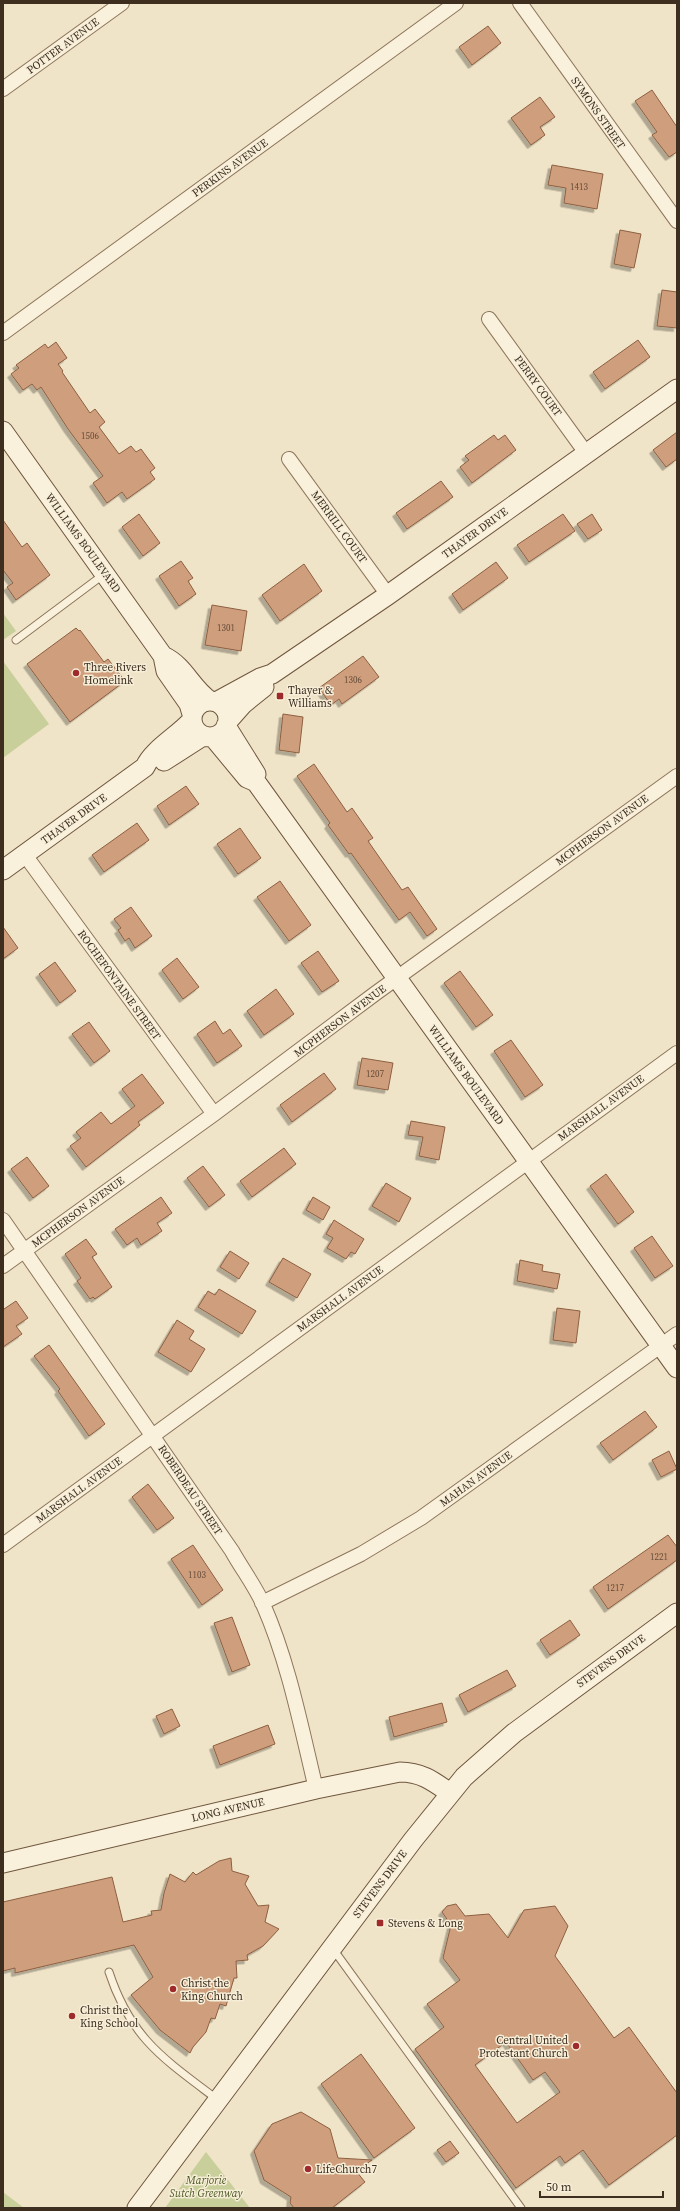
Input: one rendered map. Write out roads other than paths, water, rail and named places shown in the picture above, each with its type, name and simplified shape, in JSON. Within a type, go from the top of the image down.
[{"type":"street","name":"POTTER AVENUE","points":[[3,90],[122,3]]},
{"type":"street","name":"PERKINS AVENUE","points":[[3,333],[456,3]]},
{"type":"street","name":"SYMONS STREET","points":[[520,3],[677,222]]},
{"type":"street","name":"PERRY COURT","points":[[489,319],[586,453]]},
{"type":"street","name":"THAYER DRIVE","points":[[213,701],[260,678],[272,674],[388,595],[677,389]]},
{"type":"street","name":"WILLIAMS BOULEVARD","points":[[3,431],[163,656],[166,671],[189,704],[192,717]]},
{"type":"street","name":"MERRILL COURT","points":[[289,459],[388,595]]},
{"type":"street","name":"WILLIAMS BOULEVARD","points":[[163,656],[176,662],[200,693],[213,701]]},
{"type":"street","name":"THAYER DRIVE","points":[[145,767],[155,768],[218,730],[243,704],[265,686],[272,674]]},
{"type":"street","points":[[213,701],[225,709],[218,730],[196,731],[192,717],[199,704],[213,701]]},
{"type":"street","name":"THAYER DRIVE","points":[[3,870],[145,767],[149,758],[182,731],[192,717]]},
{"type":"street","name":"WILLIAMS BOULEVARD","points":[[218,730],[256,772],[256,782],[677,1368]]},
{"type":"street","name":"MCPHERSON AVENUE","points":[[3,1266],[214,1114],[396,978],[677,776]]},
{"type":"street","name":"ROCHEFONTAINE STREET","points":[[25,855],[178,1068],[214,1114]]},
{"type":"street","name":"MARSHALL AVENUE","points":[[3,1545],[154,1437],[527,1161],[677,1053]]},
{"type":"street","name":"ROBERDEAU STREET","points":[[3,1220],[232,1551],[262,1603],[279,1648],[293,1694],[316,1790]]},
{"type":"street","name":"MAHAN AVENUE","points":[[262,1603],[361,1554],[420,1518],[677,1334]]},
{"type":"street","name":"STEVENS DRIVE","points":[[137,2208],[450,1793],[479,1762],[514,1733],[677,1613]]},
{"type":"street","name":"LONG AVENUE","points":[[3,1864],[316,1790],[400,1772],[411,1772],[427,1777],[450,1793]]},
{"type":"lane","points":[[16,640],[105,574]]},
{"type":"lane","points":[[332,1948],[521,2208]]},
{"type":"lane","points":[[109,1972],[122,2006],[144,2040],[174,2067],[218,2100]]},
{"type":"place","name":"Three Rivers Homelink","points":[[76,673]]},
{"type":"place","name":"Thayer & Williams","points":[[280,696]]},
{"type":"place","name":"Stevens & Long","points":[[380,1923]]},
{"type":"place","name":"Christ the King Church","points":[[173,1989]]},
{"type":"place","name":"Christ the King School","points":[[72,2016]]},
{"type":"place","name":"Central United Protestant Church","points":[[576,2046]]},
{"type":"place","name":"LifeChurch7","points":[[308,2169]]},
{"type":"park label","name":"Marjorie Sutch Greenway","points":[[206,2186]]}]
